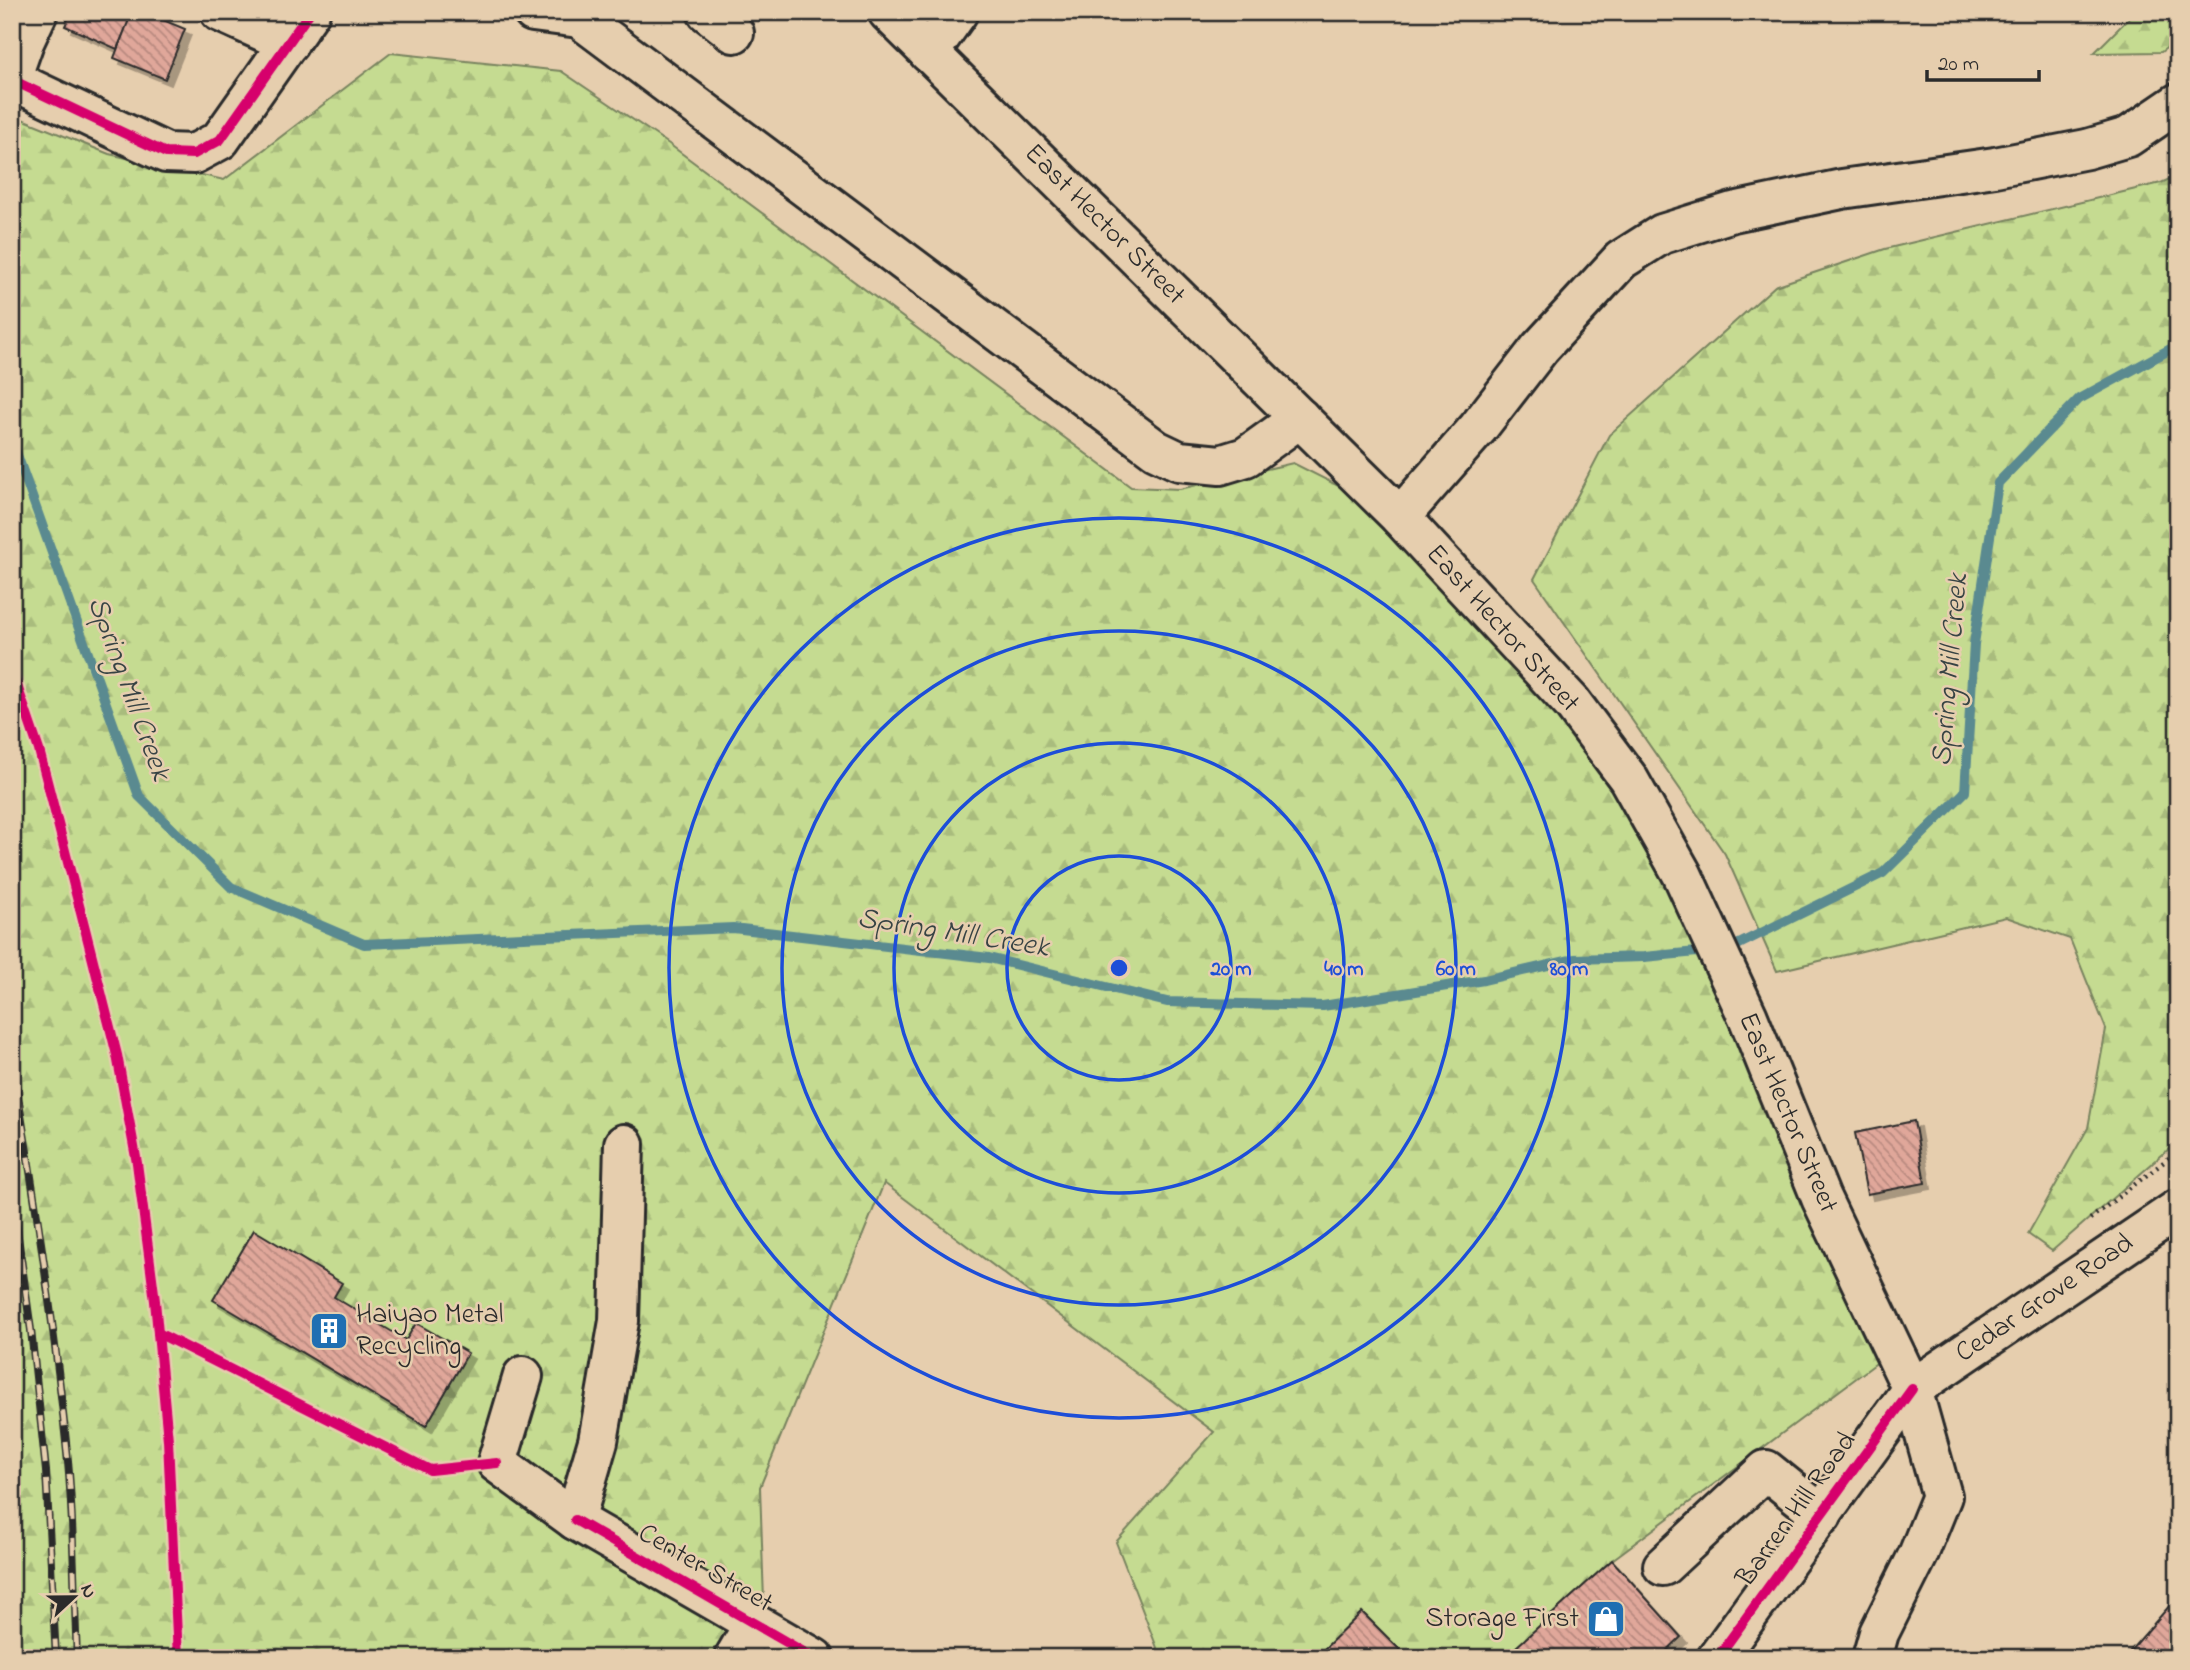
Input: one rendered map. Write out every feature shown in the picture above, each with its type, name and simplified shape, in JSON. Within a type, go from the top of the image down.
[{"type":"main road","points":[[38,12],[12,78],[166,153],[194,154],[220,140],[310,12]]},
{"type":"main road","points":[[220,12],[289,43]]},
{"type":"main road","points":[[533,12],[579,18],[1156,450],[1180,461],[1220,465],[1246,457],[1300,418]]},
{"type":"main road","name":"East Hector Street","points":[[888,12],[1400,517],[1573,703],[1628,778],[1682,874],[1748,1017],[1821,1198],[1912,1389],[1942,1496],[1918,1555],[1879,1633],[1872,1658]]},
{"type":"main road","points":[[929,53],[958,12]]},
{"type":"main road","points":[[1400,517],[1478,428],[1540,348],[1621,260],[1662,234],[1733,212],[1842,189],[1995,167],[2087,149],[2128,137],[2178,103]]},
{"type":"main road","points":[[575,1520],[598,1441],[619,1321],[624,1144]]},
{"type":"main road","name":"Cedar Grove Road","points":[[1912,1389],[2178,1209]]},
{"type":"main road","name":"Center Street","points":[[523,1376],[496,1463],[575,1520],[814,1658]]},
{"type":"main road","name":"Barren Hill Road","points":[[1717,1658],[1912,1389]]},
{"type":"main road","points":[[1663,1566],[1766,1470],[1822,1515]]},
{"type":"main road","points":[[734,1658],[754,1624]]},
{"type":"green space","points":[[2135,12],[2178,12],[2178,39],[2161,52],[2094,53]]},
{"type":"green space","points":[[391,53],[561,71],[669,144],[1131,487],[1180,489],[1293,463],[1400,517],[1573,703],[1748,1017],[1894,1350],[1612,1560],[1504,1658],[1408,1658],[1362,1612],[1315,1658],[1161,1658],[1116,1542],[1214,1432],[884,1183],[760,1487],[766,1658],[12,1658],[12,115],[109,154],[224,180]]},
{"type":"green space","points":[[2178,175],[2178,1141],[2052,1251],[2028,1234],[2088,1128],[2106,1029],[2070,939],[2006,917],[1777,971],[1725,854],[1534,579],[1609,435],[1775,286],[1885,249],[2161,183]]},
{"type":"building","points":[[71,12],[132,14],[117,49],[65,26]]},
{"type":"building","points":[[132,12],[144,12],[185,29],[165,79],[114,58]]},
{"type":"building","points":[[1914,1121],[1925,1183],[1867,1194],[1855,1133]]},
{"type":"building","name":"Haiyao Metal Recycling","points":[[254,1230],[342,1283],[334,1297],[406,1340],[416,1323],[468,1353],[426,1426],[213,1300]]},
{"type":"building","name":"Storage First","points":[[1612,1560],[1681,1637],[1659,1658],[1504,1658]]},
{"type":"building","points":[[2178,1596],[2178,1658],[2124,1658]]},
{"type":"building","name":"Storage First","points":[[1362,1612],[1408,1658],[1315,1658]]},
{"type":"waterway","name":"Spring Mill Creek","points":[[12,441],[139,796],[231,887],[364,944],[733,928],[989,958],[1167,1002],[1323,1006],[1484,980],[1574,959],[1644,957],[1729,949],[1883,873],[1965,792],[1974,644],[1998,483],[2079,399],[2178,345]]},
{"type":"railway","points":[[12,1062],[44,1262],[63,1412],[72,1510],[77,1658]]},
{"type":"railway","points":[[12,1194],[31,1330],[46,1471],[56,1658]]},
{"type":"cycle path","points":[[12,80],[166,153],[194,154],[220,140],[310,12]]},
{"type":"cycle path","points":[[12,671],[39,750],[81,913],[117,1055],[137,1163],[155,1301],[168,1440],[178,1658]]},
{"type":"cycle path","points":[[158,1333],[430,1470],[497,1463]]},
{"type":"cycle path","points":[[1717,1658],[1912,1389]]},
{"type":"cycle path","points":[[575,1520],[814,1658]]},
{"type":"place","name":"Haiyao Metal Recycling","points":[[329,1331]]},
{"type":"place","name":"Storage First","points":[[1606,1619]]}]
